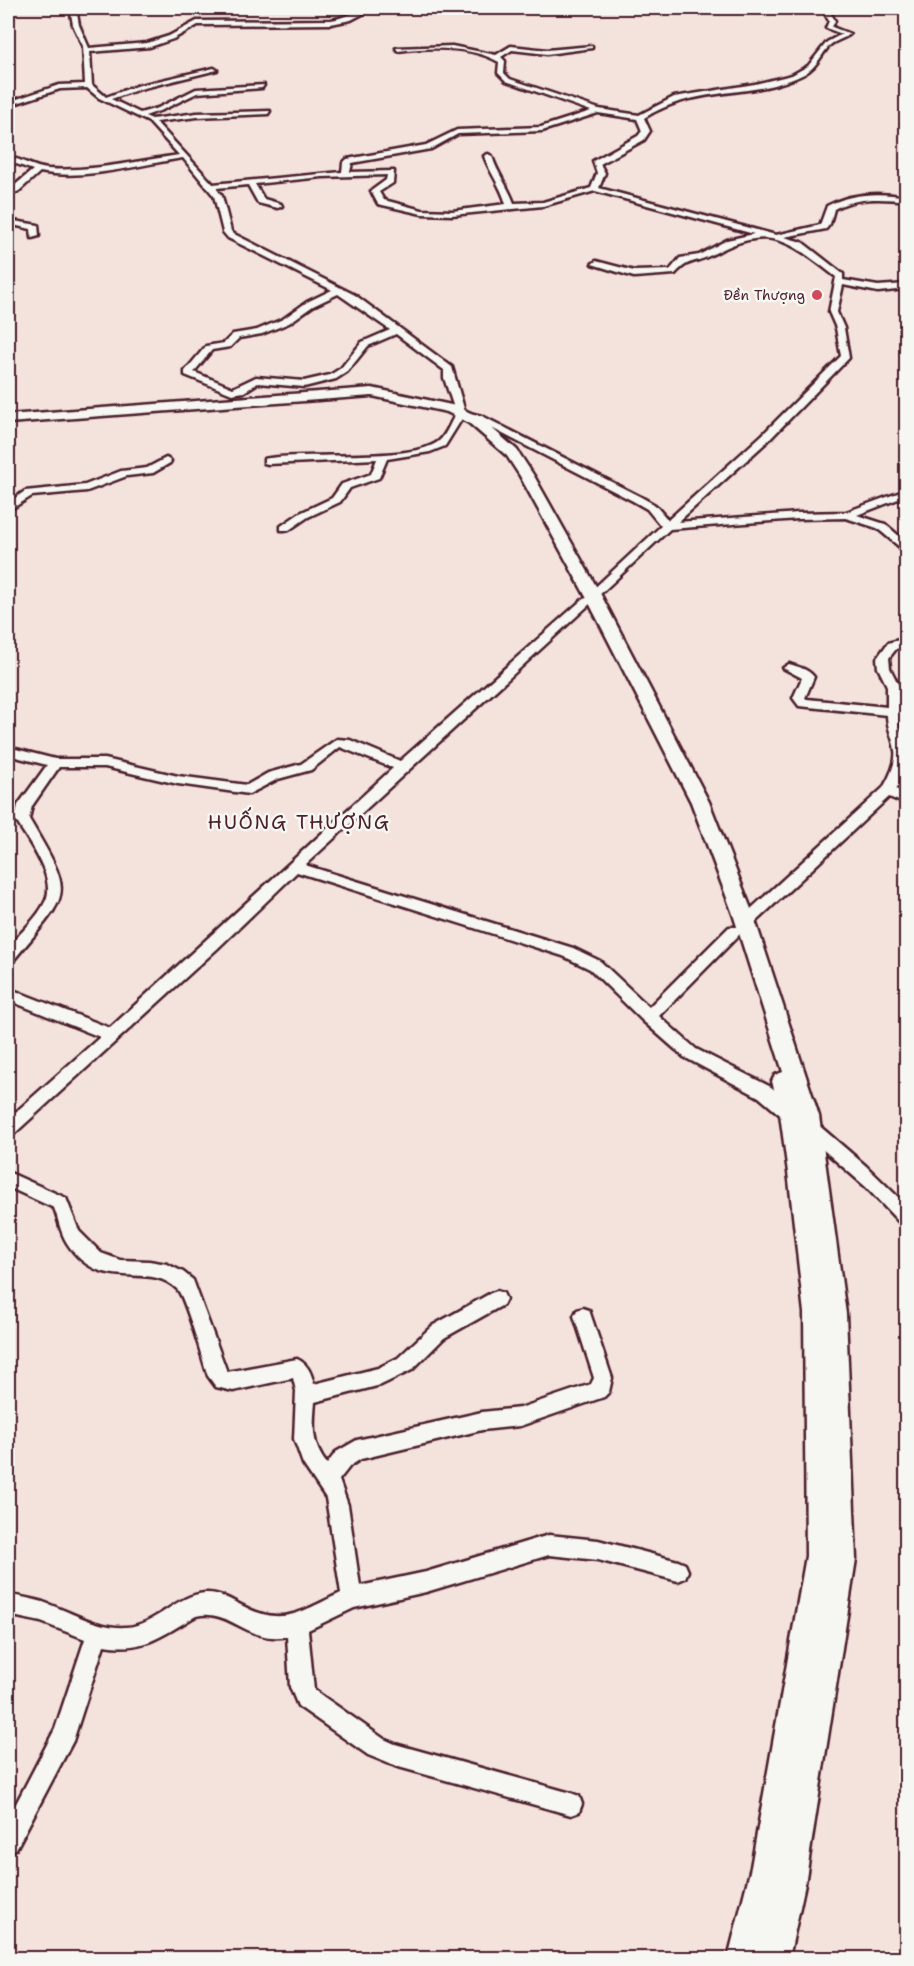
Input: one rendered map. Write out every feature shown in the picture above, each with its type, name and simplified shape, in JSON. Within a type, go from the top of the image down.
[{"type":"highway","points":[[8,422],[201,411],[370,398],[381,395],[430,404],[461,414],[474,420],[493,434],[502,446],[503,454],[519,477],[590,598],[636,689],[740,926],[800,1121],[821,1280],[833,1314],[842,1559],[789,1884],[772,1959]]},
{"type":"highway","points":[[745,1959],[767,1867],[820,1556],[817,1312],[821,1280]]},
{"type":"street","points":[[73,8],[76,25],[86,50],[89,86],[96,94],[151,121],[212,186],[220,203],[227,232],[243,245],[339,290],[449,369],[449,378],[461,414]]},
{"type":"street","points":[[86,50],[147,45],[169,39],[197,23],[331,22],[349,19],[371,8]]},
{"type":"street","points":[[398,49],[451,48],[497,57],[501,61],[501,74],[504,79],[598,111],[640,117],[655,105],[675,98],[785,79],[803,72],[821,56],[828,43],[847,34],[829,28],[831,21],[825,8]]},
{"type":"street","points":[[497,57],[511,48],[548,52],[584,50],[590,47]]},
{"type":"street","points":[[106,99],[138,87],[214,70]]},
{"type":"street","points":[[8,104],[58,87],[89,86]]},
{"type":"street","points":[[140,115],[160,109],[196,91],[262,86]]},
{"type":"street","points":[[151,121],[197,115],[268,111]]},
{"type":"street","points":[[346,173],[347,163],[350,161],[428,147],[457,132],[542,129],[598,111]]},
{"type":"street","points":[[595,189],[595,183],[601,172],[596,163],[645,134],[640,117]]},
{"type":"street","points":[[8,159],[19,160],[38,170],[88,170],[184,156]]},
{"type":"street","points":[[488,156],[493,171],[504,185],[511,206]]},
{"type":"street","points":[[8,194],[16,190],[23,180],[38,170]]},
{"type":"street","points":[[8,1129],[212,945],[293,866],[766,437],[846,356],[833,312],[840,276],[806,247],[776,237],[595,189],[555,202],[452,213],[413,210],[378,200],[375,191],[390,181],[391,173],[346,173],[212,186]]},
{"type":"street","points":[[250,182],[261,201],[278,206]]},
{"type":"street","points":[[776,237],[823,227],[830,208],[843,202],[890,197],[906,199]]},
{"type":"street","points":[[8,222],[35,227],[35,236]]},
{"type":"street","points":[[596,264],[634,273],[672,272],[683,260],[705,256],[730,242],[764,234]]},
{"type":"street","points":[[840,282],[878,289],[906,287]]},
{"type":"street","points":[[339,290],[310,304],[286,321],[259,332],[236,336],[227,345],[209,348],[188,373],[232,391],[241,390],[256,380],[304,384],[339,374],[365,344],[397,330]]},
{"type":"street","points":[[461,414],[479,418],[637,499],[651,507],[667,526]]},
{"type":"street","points":[[268,460],[383,456],[435,448],[442,444],[461,414]]},
{"type":"street","points":[[285,528],[304,515],[336,500],[346,486],[375,476],[383,456]]},
{"type":"street","points":[[8,508],[29,493],[87,488],[125,473],[149,471],[166,461]]},
{"type":"street","points":[[847,515],[906,493]]},
{"type":"street","points":[[667,526],[798,516],[847,515],[881,526],[906,547]]},
{"type":"street","points":[[648,1017],[740,926],[888,791],[901,763],[902,750],[893,726],[892,712],[900,686],[884,668],[884,658],[892,646],[906,642]]},
{"type":"street","points":[[789,668],[804,673],[808,677],[799,698],[803,703],[892,712]]},
{"type":"street","points":[[8,750],[55,763],[105,763],[178,780],[238,790],[249,790],[273,776],[299,771],[337,743],[345,743],[402,767]]},
{"type":"street","points":[[8,957],[43,914],[55,893],[51,872],[22,819],[25,805],[55,763]]},
{"type":"street","points":[[888,791],[906,800]]},
{"type":"street","points":[[293,866],[568,952],[595,965],[648,1017],[690,1053],[765,1092],[851,1161],[906,1218]]},
{"type":"street","points":[[8,994],[112,1035]]},
{"type":"street","points":[[8,1179],[60,1203],[65,1210],[73,1239],[91,1256],[109,1266],[156,1268],[176,1275],[187,1286],[217,1376],[223,1381],[233,1382],[297,1368],[301,1371],[306,1395],[303,1432],[306,1451],[312,1464],[328,1479],[336,1496],[352,1598]]},
{"type":"street","points":[[306,1395],[389,1372],[405,1364],[438,1332],[497,1299]]},
{"type":"street","points":[[328,1479],[343,1459],[357,1450],[482,1421],[520,1418],[597,1391],[602,1386],[603,1378],[583,1316]]},
{"type":"street","points":[[8,1605],[41,1612],[97,1634],[125,1638],[144,1634],[193,1606],[206,1603],[220,1605],[259,1626],[277,1628],[297,1624],[352,1598],[426,1582],[549,1545],[606,1552],[678,1571]]},
{"type":"street","points":[[297,1624],[302,1687],[306,1698],[376,1747],[395,1755],[571,1804]]},
{"type":"street","points":[[8,1841],[65,1733],[97,1634]]},
{"type":"place","name":"Đền Thượng","points":[[817,295]]},
{"type":"district","name":"HUỐNG THƯỢNG","points":[[299,822]]}]
